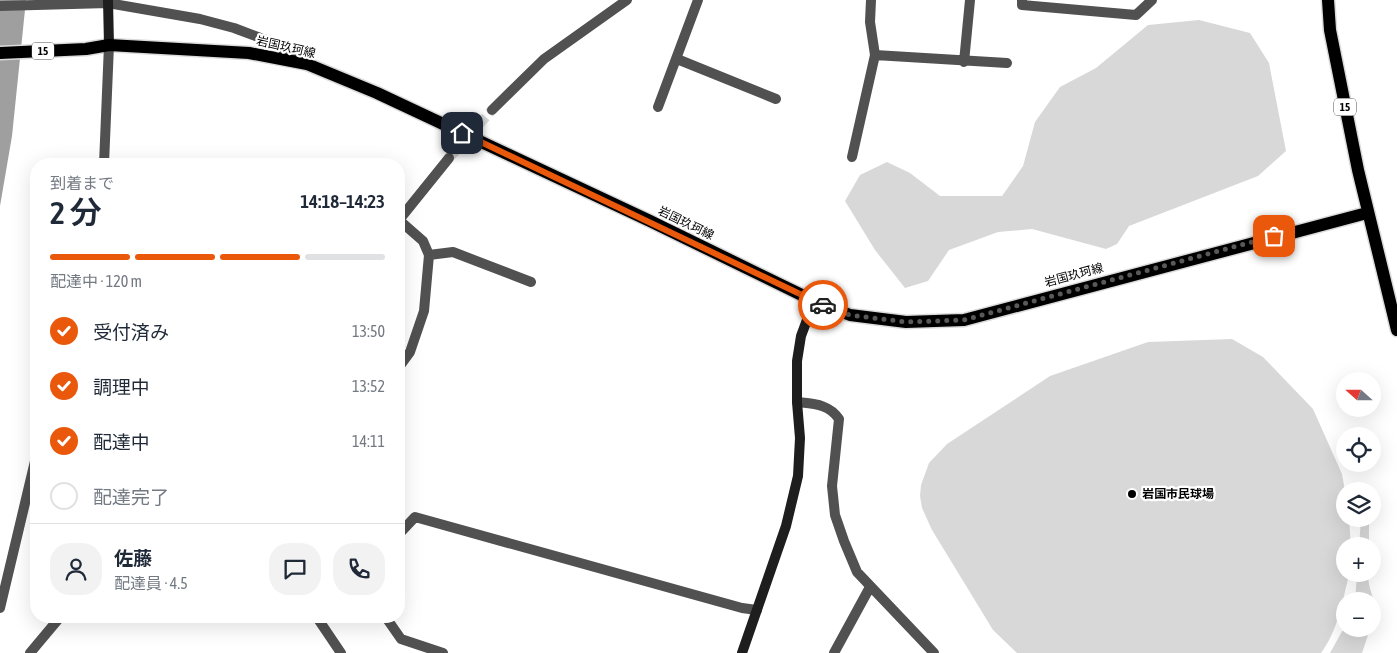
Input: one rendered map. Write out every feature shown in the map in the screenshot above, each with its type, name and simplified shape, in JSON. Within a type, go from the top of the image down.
[{"type":"main road","name":"15","points":[[1328,0],[1330,30],[1367,212],[1397,330]]},
{"type":"main road","name":"岩国玖珂線","points":[[0,53],[86,49],[109,46],[249,53],[307,64],[438,122],[642,217],[814,301],[850,315],[906,322],[964,320],[1367,212]]},
{"type":"street","points":[[492,110],[544,59],[627,0]]},
{"type":"street","points":[[658,107],[698,0]]},
{"type":"street","points":[[852,157],[875,55],[870,22],[871,0]]},
{"type":"street","points":[[964,62],[970,0]]},
{"type":"street","points":[[1022,0],[1022,6],[1136,15],[1152,0]]},
{"type":"street","points":[[104,158],[109,46],[108,1]]},
{"type":"street","points":[[0,6],[108,1],[200,19],[234,28],[266,40],[307,64]]},
{"type":"street","points":[[875,55],[964,62],[1006,63]]},
{"type":"street","points":[[676,59],[776,99]]},
{"type":"street","points":[[405,213],[449,158]]},
{"type":"street","points":[[405,225],[423,241],[429,255],[424,311],[410,352],[405,359]]},
{"type":"street","points":[[429,255],[453,252],[531,282]]},
{"type":"street","points":[[742,653],[786,526],[798,476],[800,438],[797,402],[797,361],[801,336],[814,301]]},
{"type":"street","points":[[797,402],[822,405],[834,412],[839,419],[832,486],[835,516],[857,572],[934,653]]},
{"type":"street","points":[[0,608],[30,482]]},
{"type":"street","points":[[405,527],[415,516],[742,608],[757,610]]},
{"type":"street","points":[[834,653],[870,587]]},
{"type":"street","points":[[30,653],[55,623]]},
{"type":"street","points":[[321,623],[341,653]]},
{"type":"street","points":[[390,623],[401,639],[443,653]]},
{"type":"shaded area","points":[[0,0],[26,0],[12,136],[0,206]]},
{"type":"shaded area","points":[[1199,20],[1250,33],[1269,63],[1286,151],[1258,176],[1129,226],[1117,244],[1106,249],[1032,229],[998,232],[949,250],[928,281],[905,288],[875,250],[845,201],[860,175],[887,162],[910,173],[940,196],[1002,196],[1023,166],[1035,122],[1060,87],[1096,68],[1148,25]]},
{"type":"shaded area","name":"岩国市民球場","points":[[1232,339],[1263,357],[1313,409],[1336,461],[1336,472],[1341,472],[1342,474],[1343,482],[1336,482],[1336,527],[1350,527],[1350,537],[1336,537],[1336,582],[1347,582],[1345,592],[1336,592],[1336,624],[1327,645],[1321,653],[1017,653],[993,630],[932,530],[922,508],[921,485],[929,463],[947,444],[1050,376],[1148,342]]},
{"type":"shaded area","points":[[1360,527],[1369,527],[1369,537],[1360,537]]},
{"type":"shaded area","points":[[1356,582],[1368,582],[1371,592],[1356,592]]},
{"type":"shaded area","points":[[1339,637],[1367,637],[1362,653],[1330,653]]},
{"type":"tunnel","points":[[449,158],[492,110]]},
{"type":"way so far","points":[[823,305],[850,315],[906,322],[964,320],[1274,236]]},
{"type":"place","name":"岩国市民球場","points":[[1132,494]]},
{"type":"route","points":[[462,133],[823,305]]}]
